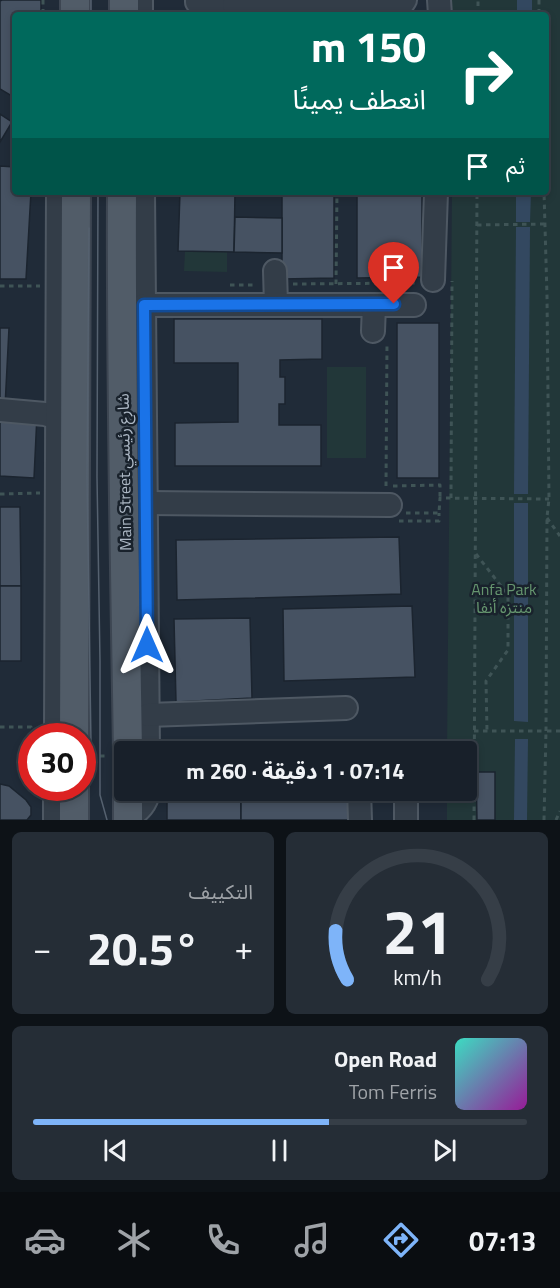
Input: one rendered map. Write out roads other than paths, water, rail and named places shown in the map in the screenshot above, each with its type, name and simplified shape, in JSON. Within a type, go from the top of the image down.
[{"type":"main road","points":[[74,723],[76,195]]},
{"type":"main road","name":"Main Street شارع رئيسي","points":[[122,195],[122,741]]},
{"type":"main road","points":[[74,801],[74,820]]},
{"type":"street","points":[[194,6],[208,8],[234,3],[265,2],[400,5],[405,0]]},
{"type":"street","points":[[56,723],[58,195]]},
{"type":"street","name":"Main Street شارع رئيسي","points":[[143,195],[148,741]]},
{"type":"street","points":[[436,195],[443,277]]},
{"type":"street","points":[[275,271],[276,305]]},
{"type":"street","points":[[374,304],[380,334]]},
{"type":"street","points":[[144,305],[414,305]]},
{"type":"street","points":[[0,410],[57,417]]},
{"type":"street","points":[[146,504],[388,495]]},
{"type":"street","points":[[148,715],[346,708]]},
{"type":"street","points":[[55,801],[55,820]]},
{"type":"street","points":[[128,809],[134,814],[145,801]]},
{"type":"street","points":[[359,801],[360,820]]},
{"type":"street","points":[[406,801],[406,820]]},
{"type":"water","points":[[517,0],[532,0],[532,12],[517,12]]},
{"type":"water","points":[[516,195],[531,195],[530,222],[516,222]]},
{"type":"water","points":[[516,227],[530,227],[528,494],[514,494]]},
{"type":"water","points":[[514,503],[528,503],[528,722],[514,721]]},
{"type":"water","points":[[515,739],[528,739],[527,820],[514,820]]},
{"type":"tram line","points":[[91,0],[91,12]]},
{"type":"tram line","points":[[98,195],[97,477],[100,795],[107,820]]},
{"type":"tram line","points":[[89,228],[87,477],[91,723]]},
{"type":"park label","name":"Anfa Park منتزه أنفا","points":[[504,598]]}]
